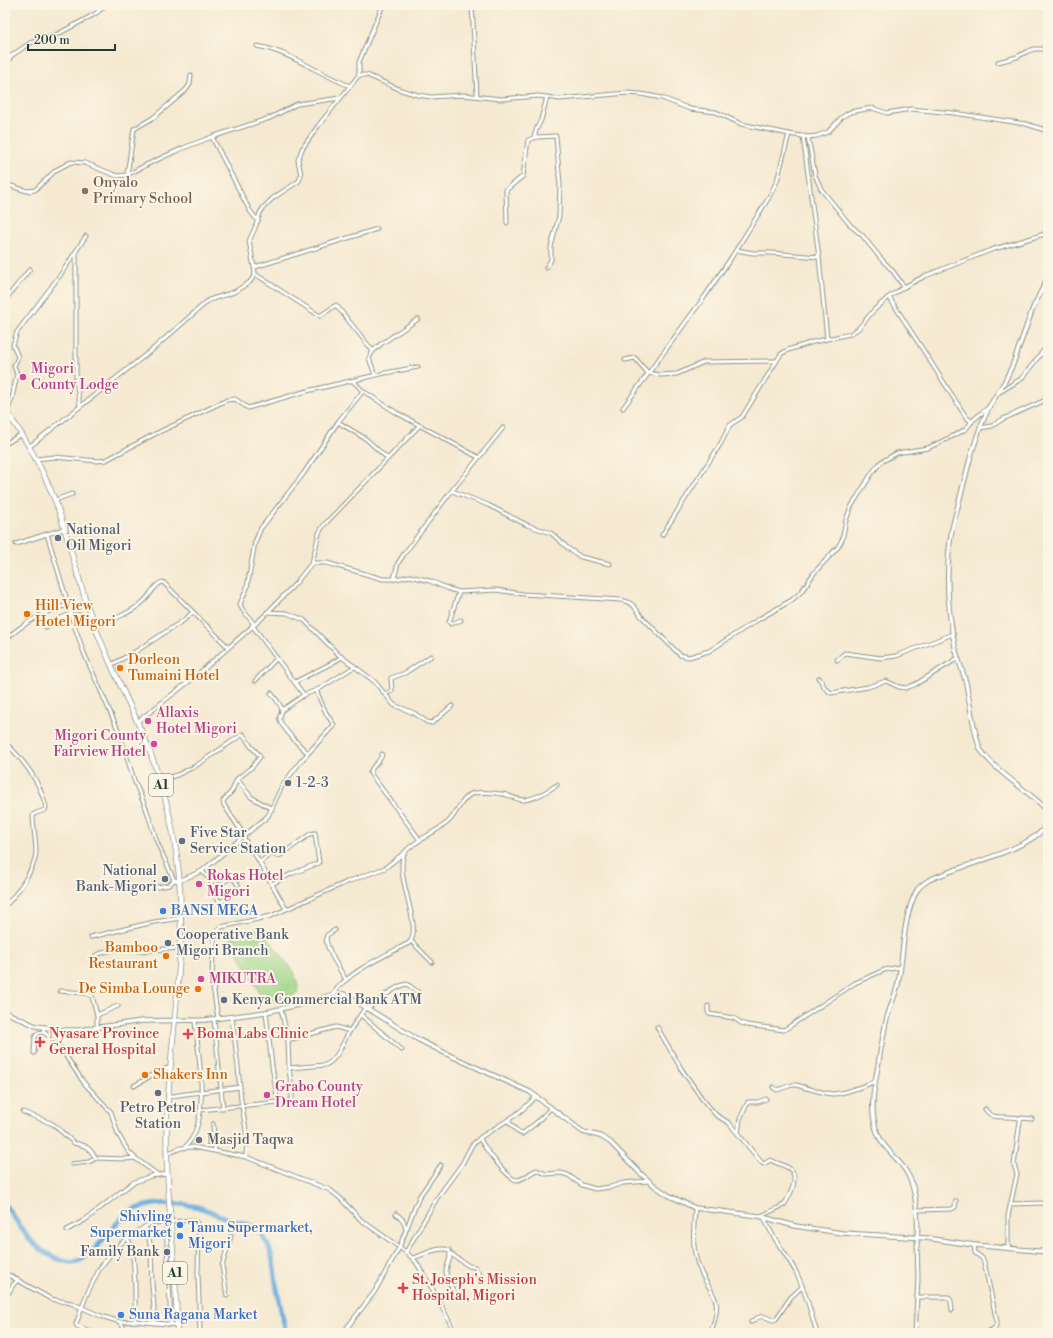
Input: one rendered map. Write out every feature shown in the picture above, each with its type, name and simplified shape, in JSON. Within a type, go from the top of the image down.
[{"type":"highway","name":"A1","points":[[6,411],[29,446],[56,502],[92,620],[150,752],[160,780],[173,831],[179,881],[181,918],[175,1020],[168,1097],[166,1154],[177,1333]]},
{"type":"street","points":[[5,67],[11,56],[30,43],[58,34],[95,14],[106,5]]},
{"type":"street","points":[[29,446],[153,349],[209,300],[240,289],[250,282],[255,274],[255,266],[249,241],[260,213],[264,207],[278,195],[299,181],[301,175],[298,160],[300,153],[310,137],[359,75],[359,62],[383,5]]},
{"type":"street","points":[[472,5],[477,96]]},
{"type":"street","points":[[257,46],[271,49],[289,56],[322,74],[350,86]]},
{"type":"street","points":[[998,62],[1017,57],[1034,49],[1048,49]]},
{"type":"street","points":[[359,75],[366,74],[401,90],[422,96],[477,96],[501,99],[531,96],[560,99],[627,93],[641,94],[662,98],[690,109],[716,112],[741,124],[808,137],[817,136],[828,132],[842,117],[850,112],[872,108],[888,113],[911,109],[954,113],[1014,122],[1048,131]]},
{"type":"street","points":[[127,175],[134,129],[153,118],[186,90],[190,84],[191,75]]},
{"type":"street","points":[[534,137],[542,120],[547,97]]},
{"type":"street","points":[[5,184],[27,190],[35,190],[56,170],[74,162],[90,165],[116,176],[127,175],[148,164],[212,137],[276,116],[301,102],[317,102],[341,98]]},
{"type":"street","points":[[623,408],[705,296],[736,250],[775,187],[790,134]]},
{"type":"street","points":[[507,223],[506,191],[523,176],[528,140],[534,137],[554,135],[557,138],[560,185],[559,216],[551,247],[552,260],[546,268]]},
{"type":"street","points":[[803,136],[819,257],[827,339]]},
{"type":"street","points":[[212,137],[250,211],[258,221]]},
{"type":"street","points":[[808,137],[815,175],[821,189],[850,224],[864,237],[892,270],[904,287]]},
{"type":"street","points":[[255,266],[376,229]]},
{"type":"street","points":[[662,535],[722,443],[730,425],[742,417],[780,355],[788,350],[813,342],[844,336],[854,332],[874,310],[889,297],[925,276],[991,250],[1048,233]]},
{"type":"street","points":[[6,411],[12,398],[17,375],[14,366],[18,357],[13,344],[17,332],[61,274],[86,236]]},
{"type":"street","points":[[736,250],[753,253],[819,257]]},
{"type":"street","points":[[76,251],[76,379],[80,406]]},
{"type":"street","points":[[5,300],[30,269]]},
{"type":"street","points":[[255,274],[320,316],[336,305],[372,351]]},
{"type":"street","points":[[1048,277],[1029,319],[1010,370],[989,407],[980,428],[964,481],[950,541],[948,590],[953,634],[980,749],[998,769],[1043,806],[1048,814]]},
{"type":"street","points":[[889,297],[966,417],[972,422]]},
{"type":"street","points":[[375,375],[369,358],[372,351],[418,319]]},
{"type":"street","points":[[998,393],[1021,379],[1048,346]]},
{"type":"street","points":[[625,360],[635,358],[648,373],[660,376],[677,374],[704,362],[776,361]]},
{"type":"street","points":[[36,459],[61,457],[98,461],[106,460],[155,434],[227,400],[235,399],[248,408],[297,394],[375,375],[418,367]]},
{"type":"street","points":[[353,381],[363,390],[397,413],[478,457]]},
{"type":"street","points":[[304,695],[253,625],[240,604],[247,588],[256,538],[263,524],[304,473],[338,422],[363,390]]},
{"type":"street","points":[[980,428],[992,426],[1003,419],[1048,399]]},
{"type":"street","points":[[312,563],[327,563],[379,579],[394,579],[410,576],[430,581],[459,592],[505,590],[523,594],[621,600],[634,606],[678,653],[687,657],[703,654],[709,652],[759,619],[787,603],[801,592],[814,573],[838,547],[842,540],[846,520],[851,507],[881,462],[897,453],[923,449],[934,445],[963,431],[989,407]]},
{"type":"street","points":[[338,422],[366,439],[387,458]]},
{"type":"street","points":[[137,722],[196,676],[267,612],[295,584],[312,563],[321,528],[419,426]]},
{"type":"street","points":[[394,579],[400,559],[502,428]]},
{"type":"street","points":[[5,444],[22,434]]},
{"type":"street","points":[[452,491],[488,505],[527,525],[551,533],[569,549],[581,557],[610,564]]},
{"type":"street","points":[[56,502],[58,499],[72,494]]},
{"type":"street","points":[[16,544],[64,529]]},
{"type":"street","points":[[47,534],[82,649],[119,732],[133,776],[149,815],[157,842],[174,880]]},
{"type":"street","points":[[95,627],[115,619],[143,602],[161,582],[166,583],[228,647]]},
{"type":"street","points":[[459,592],[449,622],[451,624],[461,620]]},
{"type":"street","points":[[5,640],[20,626],[34,617],[68,604]]},
{"type":"street","points":[[111,665],[136,652],[193,612]]},
{"type":"street","points":[[267,612],[287,614],[301,618],[342,657],[370,678],[394,706],[414,713],[430,724],[437,720],[452,706]]},
{"type":"street","points":[[46,627],[56,620],[71,615],[82,614],[92,620]]},
{"type":"street","points":[[837,660],[845,653],[880,658],[896,656],[953,634]]},
{"type":"street","points":[[385,694],[392,691],[392,677],[405,673],[432,656]]},
{"type":"street","points":[[295,682],[342,657]]},
{"type":"street","points":[[255,681],[277,658]]},
{"type":"street","points":[[819,678],[825,688],[831,693],[868,687],[886,682],[906,688],[916,684],[958,658]]},
{"type":"street","points":[[282,710],[304,695],[316,690],[354,667]]},
{"type":"street","points":[[174,880],[179,881],[202,871],[268,816],[282,786],[308,753],[334,725],[327,715],[316,690]]},
{"type":"street","points":[[271,692],[282,710],[280,718],[281,723],[297,743],[308,753]]},
{"type":"street","points":[[160,780],[177,775],[194,767],[242,733],[260,757],[252,767],[237,779],[232,791],[223,800],[223,803],[260,862],[286,909]]},
{"type":"street","points":[[5,742],[32,774],[40,787],[46,807],[45,810],[36,812],[34,815],[36,852],[34,861],[24,881],[5,906]]},
{"type":"street","points":[[382,754],[381,758],[370,771],[370,774],[420,840]]},
{"type":"street","points":[[237,779],[251,797],[272,809]]},
{"type":"street","points":[[223,1108],[212,980],[215,934],[222,927],[229,924],[266,918],[362,876],[385,868],[420,840],[433,833],[452,819],[471,794],[481,792],[502,794],[524,800],[538,796],[557,785]]},
{"type":"street","points":[[1043,806],[1048,800]]},
{"type":"street","points":[[915,1333],[917,1297],[917,1238],[916,1210],[910,1177],[886,1148],[877,1132],[873,1116],[876,1080],[885,1027],[896,989],[910,910],[920,886],[938,876],[989,858],[1026,842],[1042,833],[1048,824]]},
{"type":"street","points":[[260,862],[272,854],[277,856],[281,855],[310,834],[315,833],[319,864],[291,874],[272,884]]},
{"type":"street","points":[[333,994],[346,980],[411,941],[413,937],[413,927],[403,878],[403,859],[405,853]]},
{"type":"street","points":[[202,871],[207,876],[214,888],[219,902],[225,900]]},
{"type":"street","points":[[214,888],[230,878],[234,879],[238,885]]},
{"type":"street","points":[[124,881],[123,885],[125,888],[134,891],[169,885],[174,880]]},
{"type":"street","points":[[90,937],[154,922],[181,918]]},
{"type":"street","points":[[335,930],[325,938],[329,949],[346,980]]},
{"type":"street","points":[[411,941],[432,962]]},
{"type":"street","points":[[96,955],[127,947],[138,951],[213,950]]},
{"type":"street","points":[[708,1006],[709,1014],[734,1018],[747,1025],[784,1030],[855,983],[884,970],[900,967]]},
{"type":"street","points":[[289,1068],[327,1064],[334,1059],[350,1031],[366,1008],[404,984],[407,984],[419,993]]},
{"type":"street","points":[[60,991],[90,994],[97,1014],[97,1028]]},
{"type":"street","points":[[34,1053],[35,1037],[38,1033],[44,1030],[97,1028],[148,1021],[195,1021],[216,1019],[281,1010],[333,994],[347,995],[417,1039],[523,1088],[536,1096],[583,1132],[600,1136],[610,1142],[649,1181],[668,1195],[695,1208],[762,1217],[806,1228],[863,1235],[917,1238],[1048,1252]]},
{"type":"street","points":[[97,1014],[118,1006]]},
{"type":"street","points":[[200,1110],[289,1101],[292,1097],[288,1040],[281,1010]]},
{"type":"street","points":[[5,1012],[44,1030],[55,1040],[84,1083],[111,1112],[120,1139],[128,1151],[158,1175]]},
{"type":"street","points":[[266,1012],[278,1102]]},
{"type":"street","points":[[361,1015],[402,1050]]},
{"type":"street","points":[[232,1017],[247,1140],[246,1157]]},
{"type":"street","points":[[185,1147],[194,1136],[200,1110],[202,1092],[195,1021]]},
{"type":"street","points":[[288,1040],[336,1027],[350,1031]]},
{"type":"street","points":[[657,1027],[701,1099],[716,1115],[729,1123],[763,1164],[770,1160],[789,1168],[793,1173],[793,1188],[784,1205],[762,1217]]},
{"type":"street","points":[[234,1037],[287,1033]]},
{"type":"street","points":[[134,1086],[170,1067]]},
{"type":"street","points":[[773,1087],[777,1090],[796,1085],[837,1094],[876,1080]]},
{"type":"street","points":[[168,1097],[178,1094],[240,1087]]},
{"type":"street","points":[[406,1252],[437,1198],[462,1164],[472,1145],[481,1137],[508,1121],[525,1108],[536,1096]]},
{"type":"street","points":[[738,1134],[740,1119],[748,1102],[758,1102],[766,1099]]},
{"type":"street","points":[[508,1121],[518,1132],[522,1134],[551,1108]]},
{"type":"street","points":[[985,1109],[990,1115],[997,1117],[1032,1119]]},
{"type":"street","points":[[23,1112],[53,1124],[74,1142],[86,1146],[96,1158]]},
{"type":"street","points":[[1008,1248],[1008,1223],[1010,1204],[1017,1174],[1014,1165],[1021,1119]]},
{"type":"street","points":[[213,1124],[215,1150]]},
{"type":"street","points":[[481,1137],[481,1141],[498,1164],[511,1178],[516,1180],[539,1170],[545,1174],[558,1173],[568,1175],[582,1185],[595,1189],[611,1187],[624,1183],[649,1181]]},
{"type":"street","points":[[166,1154],[185,1147],[215,1150],[246,1157],[330,1190],[340,1198],[361,1220],[413,1258],[436,1295],[454,1333]]},
{"type":"street","points":[[72,1164],[89,1162],[96,1158],[135,1158]]},
{"type":"street","points":[[343,1333],[372,1298],[399,1248],[419,1197],[440,1165]]},
{"type":"street","points":[[68,1230],[85,1220],[132,1183],[144,1178],[167,1174]]},
{"type":"street","points":[[916,1210],[952,1209],[956,1201]]},
{"type":"street","points":[[1010,1204],[1044,1203]]},
{"type":"street","points":[[695,1208],[694,1235],[696,1257],[703,1276],[717,1302],[717,1316],[710,1333]]},
{"type":"street","points":[[396,1214],[403,1220],[406,1229]]},
{"type":"street","points":[[762,1217],[796,1273],[817,1333]]},
{"type":"street","points":[[403,1220],[410,1219]]},
{"type":"street","points":[[96,1333],[76,1325],[100,1268],[127,1238],[144,1227],[154,1223],[192,1220],[196,1222],[198,1227],[200,1333]]},
{"type":"street","points":[[169,1222],[171,1324]]},
{"type":"street","points":[[144,1227],[148,1236],[151,1259],[154,1323]]},
{"type":"street","points":[[227,1296],[222,1266],[231,1236]]},
{"type":"street","points":[[127,1238],[130,1243],[133,1257],[135,1321]]},
{"type":"street","points":[[974,1245],[975,1253],[981,1257],[984,1262],[997,1322],[995,1328],[986,1333]]},
{"type":"street","points":[[413,1258],[438,1249],[447,1249],[451,1254],[469,1266],[475,1267],[480,1276]]},
{"type":"street","points":[[451,1254],[447,1274],[455,1292],[459,1294],[462,1293]]},
{"type":"street","points":[[5,1273],[51,1299],[64,1301],[120,1322],[135,1321],[177,1325]]},
{"type":"street","points":[[5,1299],[13,1285],[18,1280]]},
{"type":"street","points":[[751,1322],[763,1316],[775,1320],[791,1298],[802,1287]]},
{"type":"street","points":[[917,1297],[948,1297],[951,1301],[952,1310]]},
{"type":"street","points":[[120,1322],[127,1333]]},
{"type":"street","points":[[120,1332],[123,1328]]},
{"type":"green space","points":[[262,928],[263,932],[294,972],[299,991],[292,996],[266,1004],[230,938]]},
{"type":"waterway","points":[[5,1205],[37,1247],[54,1257],[69,1262],[82,1259],[89,1254],[123,1217],[130,1212],[137,1208],[154,1204],[172,1203],[190,1205],[249,1225],[262,1235],[270,1251],[286,1333]]},
{"type":"place","name":"Onyalo Primary School","points":[[85,191]]},
{"type":"place","name":"Migori County Lodge","points":[[23,377]]},
{"type":"place","name":"National Oil Migori","points":[[58,538]]},
{"type":"place","name":"Hill View Hotel Migori","points":[[27,614]]},
{"type":"place","name":"Dorleon Tumaini Hotel","points":[[120,668]]},
{"type":"place","name":"Allaxis Hotel Migori","points":[[148,721]]},
{"type":"place","name":"Migori County Fairview Hotel","points":[[154,744]]},
{"type":"place","name":"1-2-3","points":[[288,783]]},
{"type":"place","name":"Five Star Service Station","points":[[182,841]]},
{"type":"place","name":"National Bank-Migori","points":[[165,879]]},
{"type":"place","name":"Rokas Hotel Migori","points":[[199,884]]},
{"type":"place","name":"BANSI MEGA","points":[[163,911]]},
{"type":"place","name":"Cooperative Bank Migori Branch","points":[[168,943]]},
{"type":"place","name":"Bamboo Restaurant","points":[[166,956]]},
{"type":"place","name":"MIKUTRA","points":[[201,979]]},
{"type":"place","name":"De Simba Lounge","points":[[198,989]]},
{"type":"place","name":"Kenya Commercial Bank ATM","points":[[224,1000]]},
{"type":"place","name":"Boma Labs Clinic","points":[[188,1034]]},
{"type":"place","name":"Nyasare Province General Hospital","points":[[40,1042]]},
{"type":"place","name":"Shakers Inn","points":[[145,1075]]},
{"type":"place","name":"Petro Petrol Station","points":[[158,1093]]},
{"type":"place","name":"Grabo County Dream Hotel","points":[[267,1095]]},
{"type":"place","name":"Masjid Taqwa","points":[[199,1140]]},
{"type":"place","name":"Shivling Supermarket","points":[[180,1225]]},
{"type":"place","name":"Tamu Supermarket, Migori","points":[[180,1236]]},
{"type":"place","name":"Family Bank","points":[[167,1252]]},
{"type":"place","name":"St. Joseph's Mission Hospital, Migori","points":[[403,1288]]},
{"type":"place","name":"Suna Ragana Market","points":[[121,1315]]}]
